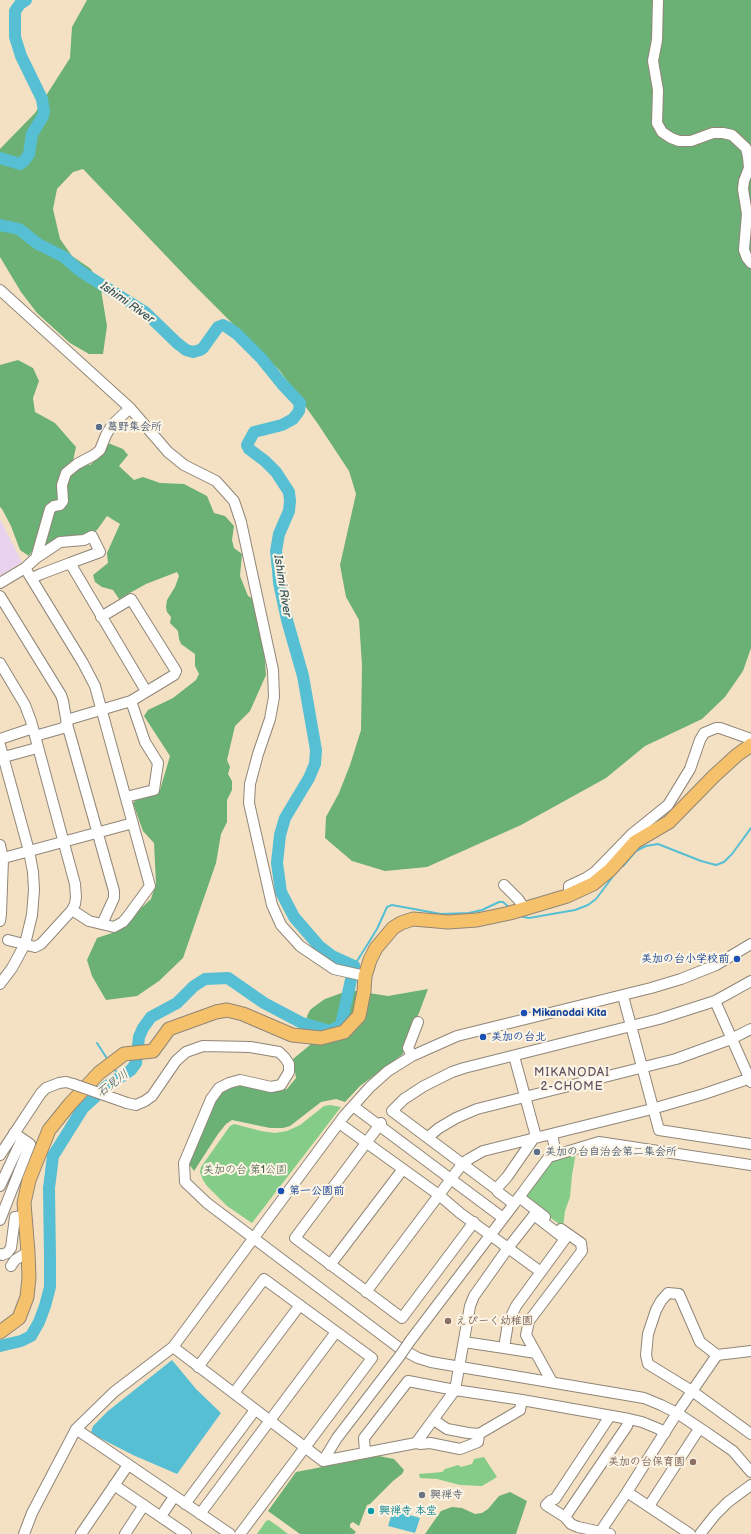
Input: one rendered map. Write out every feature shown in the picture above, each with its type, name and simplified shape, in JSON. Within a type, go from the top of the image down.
[{"type":"main road","points":[[0,1332],[19,1318],[24,1307],[29,1278],[24,1203],[29,1180],[49,1130],[70,1104],[99,1073],[124,1054],[154,1050],[169,1029],[216,1012],[227,1010],[243,1014],[292,1035],[321,1038],[344,1032],[359,1016],[364,992],[364,976],[376,948],[393,928],[401,923],[413,919],[448,922],[477,920],[518,911],[567,896],[594,884],[610,870],[635,842],[669,822],[714,776],[751,744]]},
{"type":"street","points":[[658,0],[657,40],[653,61],[658,90],[657,123],[662,132],[670,138],[679,141],[691,142],[713,133],[723,133],[732,135],[746,148],[749,168],[744,181],[743,189],[747,214],[744,250],[751,263]]},
{"type":"street","points":[[0,290],[130,408],[168,452],[184,465],[216,481],[234,501],[239,512],[273,670],[274,697],[270,719],[250,784],[249,803],[272,905],[281,925],[300,946],[334,969],[364,976]]},
{"type":"street","points":[[36,558],[50,509],[54,506],[60,505],[63,501],[62,485],[66,473],[77,464],[100,450],[112,425],[130,408]]},
{"type":"street","points":[[0,583],[25,568],[36,558],[60,542],[84,540],[92,536],[100,552],[32,578]]},
{"type":"street","points":[[70,563],[146,691]]},
{"type":"street","points":[[25,568],[86,668],[95,686],[150,886],[123,922],[114,927],[89,921],[72,910]]},
{"type":"street","points":[[0,596],[61,695],[67,724],[114,891],[114,898],[102,924]]},
{"type":"street","points":[[0,739],[63,728],[70,720],[131,701],[174,675],[176,671],[131,599],[102,617]]},
{"type":"street","points":[[0,663],[25,705],[34,732],[76,897],[72,910],[41,944],[35,947],[8,940]]},
{"type":"street","points":[[126,797],[154,790],[158,763],[145,742],[131,701]]},
{"type":"street","points":[[594,884],[586,883],[569,889],[569,886],[595,872],[632,834],[668,805],[690,769],[704,733],[720,728],[751,739]]},
{"type":"street","points":[[0,745],[29,851],[33,872],[33,902],[25,944],[12,968],[0,984]]},
{"type":"street","points":[[4,757],[37,748]]},
{"type":"street","points":[[2,859],[133,823]]},
{"type":"street","points":[[0,845],[2,859],[0,921]]},
{"type":"street","points":[[504,885],[518,899],[518,911]]},
{"type":"street","points":[[24,1534],[35,1507],[76,1429],[114,1392],[174,1347],[339,1123],[353,1105],[388,1071],[412,1056],[457,1036],[623,996],[682,979],[716,965],[751,944]]},
{"type":"street","points":[[552,1382],[526,1335],[529,1321],[582,1251],[581,1243],[516,1201],[498,1192],[463,1163],[391,1112],[404,1100],[424,1086],[452,1072],[659,1019],[715,1001],[751,980]]},
{"type":"street","points":[[623,996],[632,1026],[652,1109],[659,1130],[751,1144]]},
{"type":"street","points":[[366,1292],[463,1163],[483,1152],[652,1109],[751,1080],[715,1001]]},
{"type":"street","points":[[412,1056],[408,1048],[418,1022]]},
{"type":"street","points":[[428,1137],[439,1128],[466,1113],[525,1096],[642,1068],[699,1052],[732,1039],[751,1029]]},
{"type":"street","points":[[0,1186],[18,1136],[37,1099],[46,1088],[66,1082],[136,1105],[152,1096],[176,1061],[186,1052],[203,1046],[266,1049],[279,1052],[289,1064],[289,1072],[281,1084],[271,1087],[240,1080],[219,1088],[211,1099],[184,1163],[185,1182],[206,1203],[408,1353],[418,1358],[431,1362],[644,1398],[661,1404],[677,1413],[733,1451],[751,1472]]},
{"type":"street","points":[[496,1189],[534,1138],[535,1132],[514,1056]]},
{"type":"street","points":[[357,1109],[380,1124],[503,1218]]},
{"type":"street","points":[[339,1123],[439,1195],[541,1272]]},
{"type":"street","points":[[380,1124],[295,1238],[402,1318],[474,1222]]},
{"type":"street","points":[[552,1134],[556,1155]]},
{"type":"street","points":[[0,1155],[18,1136]]},
{"type":"street","points":[[0,1220],[30,1144],[18,1136]]},
{"type":"street","points":[[323,1461],[337,1438],[549,1156],[599,1142],[751,1165]]},
{"type":"street","points":[[330,1265],[402,1169]]},
{"type":"street","points":[[0,1254],[2,1255],[7,1253],[11,1248],[15,1217],[25,1216]]},
{"type":"street","points":[[416,1443],[455,1390],[470,1306],[474,1296],[508,1248],[534,1216],[565,1239],[511,1314],[504,1348]]},
{"type":"street","points":[[11,1266],[15,1260],[28,1252]]},
{"type":"street","points":[[198,1367],[264,1279],[372,1358],[240,1534]]},
{"type":"street","points":[[751,1351],[718,1355],[700,1342],[679,1294],[668,1293],[661,1301],[648,1334],[646,1355],[648,1364],[692,1391],[751,1434]]},
{"type":"street","points":[[234,1393],[300,1305]]},
{"type":"street","points":[[200,1514],[336,1332]]},
{"type":"street","points":[[464,1342],[536,1353]]},
{"type":"street","points":[[174,1347],[198,1367],[323,1461],[416,1443],[430,1443],[460,1449],[478,1442],[480,1434]]},
{"type":"street","points":[[610,1416],[555,1499],[550,1500],[546,1505],[565,1517],[571,1524],[605,1533],[627,1492],[677,1413],[718,1355]]},
{"type":"street","points":[[365,1453],[364,1438],[408,1381],[629,1419],[642,1422],[660,1429],[665,1433]]},
{"type":"street","points":[[434,1420],[447,1428],[480,1434],[520,1410],[522,1400]]},
{"type":"street","points":[[185,1504],[255,1410]]},
{"type":"street","points":[[565,1517],[622,1432],[629,1419]]},
{"type":"street","points":[[76,1429],[224,1532]]},
{"type":"street","points":[[648,1506],[697,1432]]},
{"type":"street","points":[[81,1534],[128,1465]]},
{"type":"street","points":[[114,1485],[161,1516],[171,1530],[186,1534]]},
{"type":"street","points":[[700,1534],[715,1515],[728,1502],[751,1485]]},
{"type":"street","points":[[627,1492],[690,1534]]},
{"type":"street","points":[[161,1516],[174,1497]]},
{"type":"street","points":[[125,1534],[144,1506]]},
{"type":"shaded area","points":[[0,519],[22,562],[0,576]]},
{"type":"green space","points":[[87,0],[751,0],[751,648],[743,671],[725,697],[702,719],[645,746],[606,778],[521,825],[427,867],[385,871],[352,861],[325,838],[326,817],[339,793],[361,730],[362,665],[359,620],[346,597],[340,565],[356,494],[349,471],[280,371],[192,283],[83,169],[73,172],[57,189],[53,209],[60,239],[72,256],[91,269],[101,290],[107,326],[103,354],[89,354],[70,343],[37,313],[21,292],[0,257],[0,149],[35,113],[70,58],[72,27]]},
{"type":"green space","points":[[18,360],[33,368],[39,381],[33,398],[35,412],[55,423],[76,447],[73,461],[90,465],[103,453],[108,443],[123,449],[128,455],[119,466],[134,480],[143,477],[160,483],[184,484],[207,496],[214,513],[225,516],[234,526],[232,540],[234,548],[242,554],[240,576],[248,596],[255,600],[264,650],[266,675],[250,711],[235,726],[227,760],[230,767],[228,774],[232,781],[232,790],[227,800],[227,822],[221,834],[216,863],[183,958],[159,981],[137,996],[106,1000],[92,976],[87,960],[97,938],[115,932],[151,899],[156,883],[154,843],[143,831],[133,803],[136,800],[154,794],[160,790],[170,756],[144,716],[148,710],[173,698],[196,680],[199,674],[195,666],[195,654],[181,644],[178,631],[170,623],[171,617],[167,612],[167,600],[175,587],[179,576],[177,572],[146,584],[119,599],[113,590],[102,587],[95,582],[93,575],[108,563],[107,553],[120,524],[107,516],[97,530],[90,534],[47,546],[34,548],[29,556],[20,550],[11,526],[0,507],[0,365]]},
{"type":"green space","points":[[428,989],[419,1013],[405,1041],[403,1054],[360,1086],[345,1102],[336,1099],[321,1102],[290,1126],[283,1128],[270,1128],[232,1120],[226,1124],[218,1134],[194,1171],[189,1164],[216,1097],[225,1089],[236,1085],[269,1091],[287,1089],[296,1078],[293,1059],[310,1045],[307,1016],[310,1010],[315,1006],[325,999],[350,990],[388,996]]},
{"type":"green space","name":"美加の台 第1公園","points":[[330,1105],[341,1107],[252,1223],[227,1206],[203,1180],[200,1172],[201,1167],[230,1126],[234,1124],[275,1133],[287,1131],[300,1125],[324,1106]]},
{"type":"green space","points":[[576,1152],[570,1197],[565,1211],[563,1227],[524,1198],[550,1158]]},
{"type":"green space","points":[[379,1456],[394,1459],[404,1470],[402,1474],[370,1504],[367,1505],[359,1526],[353,1522],[350,1524],[350,1527],[356,1532],[354,1534],[300,1534],[268,1511],[296,1472]]},
{"type":"green space","points":[[484,1457],[497,1477],[482,1486],[460,1485],[437,1479],[420,1478],[419,1474],[442,1472],[445,1469],[458,1465],[461,1467],[472,1464],[474,1459]]},
{"type":"green space","points":[[510,1492],[527,1501],[516,1534],[425,1534],[441,1511],[452,1507],[462,1508],[475,1514],[482,1513],[488,1509],[499,1496]]},
{"type":"green space","points":[[269,1520],[288,1534],[257,1534],[266,1521]]},
{"type":"water","points":[[172,1360],[196,1389],[221,1413],[177,1474],[133,1455],[91,1432],[93,1426],[108,1411]]},
{"type":"water","points":[[393,1510],[420,1518],[415,1533],[388,1526]]},
{"type":"waterway","name":"Ishimi River","points":[[0,158],[20,164],[25,160],[29,154],[32,134],[43,116],[44,111],[42,99],[21,56],[15,37],[15,11],[20,4],[26,0]]},
{"type":"waterway","name":"Ishimi River","points":[[0,225],[19,229],[38,244],[64,257],[80,271],[145,312],[186,350],[193,352],[200,350],[218,327],[223,325],[227,327],[237,334],[261,358],[300,403],[299,411],[293,419],[282,425],[254,432],[247,445],[249,449],[265,461],[276,472],[289,492],[289,511],[279,534],[276,551],[279,583],[287,620],[303,676],[316,750],[315,764],[309,778],[285,818],[280,835],[277,863],[281,892],[294,917],[319,946],[332,956],[354,966],[341,1025],[330,1031],[302,1023],[264,1003],[228,978],[205,979],[194,986],[177,1003],[151,1017],[143,1028],[139,1037],[136,1063],[131,1070],[107,1086],[83,1108],[53,1156],[49,1188],[50,1287],[45,1306],[39,1322],[31,1336],[21,1341],[0,1346]]},
{"type":"waterway","points":[[623,866],[636,851],[646,846],[658,844],[701,861],[716,865],[724,862],[732,854],[751,828]]},
{"type":"waterway","points":[[519,916],[529,918],[575,910],[588,905],[596,899],[614,875]]},
{"type":"waterway","points":[[354,966],[377,929],[387,907],[392,905],[441,914],[469,913],[482,910],[499,902],[503,902],[510,908]]},
{"type":"waterway","points":[[97,1043],[108,1060]]},
{"type":"waterway","name":"石見川","points":[[113,1067],[120,1077]]},
{"type":"place","name":"葛野集会所","points":[[99,427]]},
{"type":"place","name":"美加の台小学校前","points":[[737,959]]},
{"type":"place","name":"Mikanodai Kita","points":[[524,1013]]},
{"type":"place","name":"美加の台北","points":[[483,1037]]},
{"type":"place","name":"美加の台自治会第二集会所","points":[[537,1152]]},
{"type":"place","name":"第一公園前","points":[[281,1191]]},
{"type":"place","name":"えぴーく幼稚園","points":[[448,1321]]},
{"type":"place","name":"美加の台保育園","points":[[693,1462]]},
{"type":"place","name":"興禅寺","points":[[422,1495]]},
{"type":"place","name":"興禅寺 本堂","points":[[371,1511]]},
{"type":"district","name":"MIKANODAI 2-CHOME","points":[[572,1080]]}]
